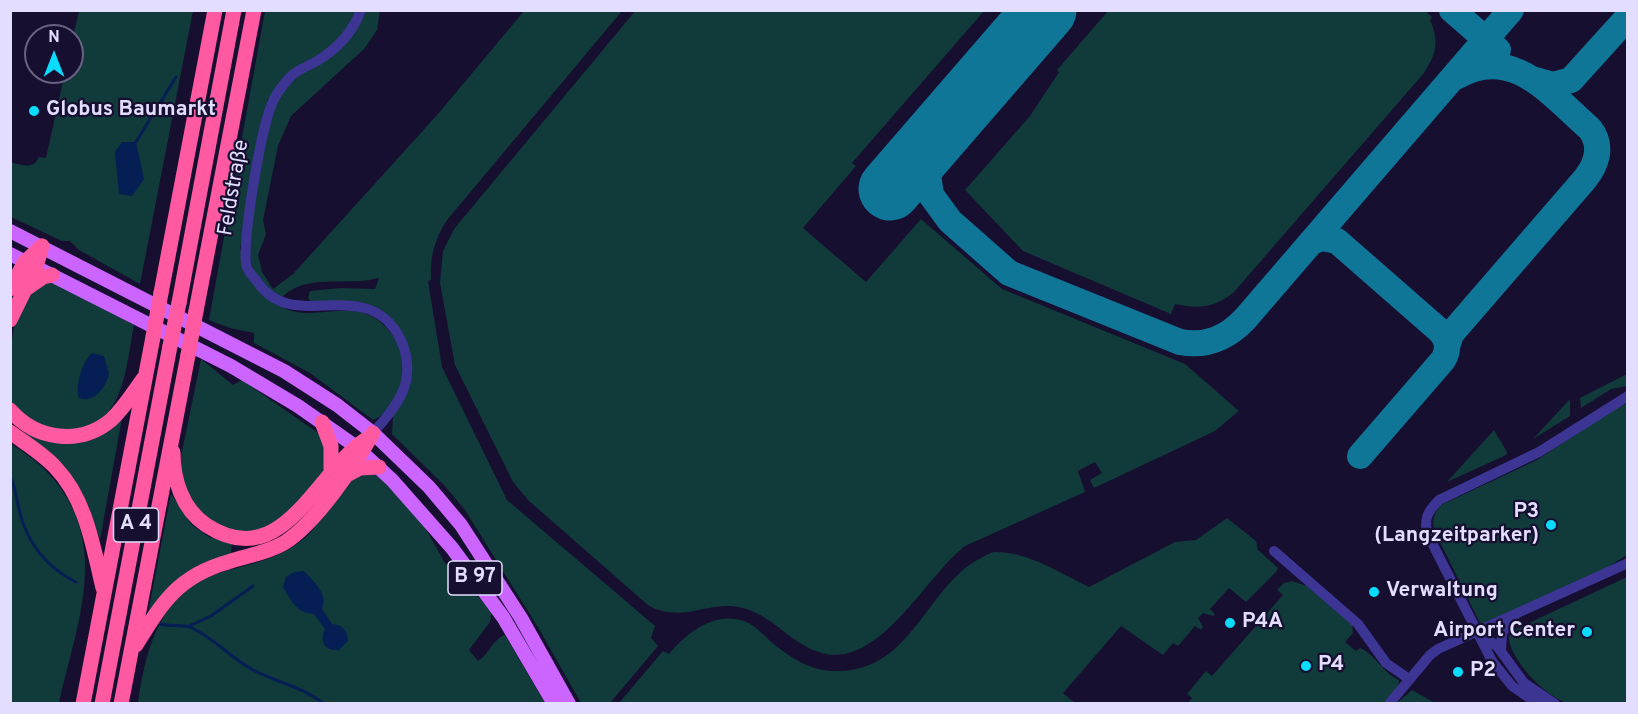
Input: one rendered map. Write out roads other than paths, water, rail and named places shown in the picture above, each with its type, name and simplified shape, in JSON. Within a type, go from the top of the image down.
[{"type":"highway","name":"A 4","points":[[83,704],[117,514],[215,10]]},
{"type":"highway","name":"A 4","points":[[102,704],[234,10]]},
{"type":"highway","points":[[121,704],[254,10]]},
{"type":"highway","points":[[10,289],[42,246]]},
{"type":"highway","points":[[10,320],[27,288],[30,264]]},
{"type":"highway","points":[[27,288],[43,277],[52,275]]},
{"type":"highway","points":[[10,410],[19,420],[43,434],[57,437],[83,435],[110,420],[146,374]]},
{"type":"highway","points":[[322,422],[338,474]]},
{"type":"highway","points":[[10,432],[56,468],[76,498],[88,527],[104,595]]},
{"type":"highway","points":[[173,432],[173,460],[183,500],[203,523],[216,532],[235,538],[267,535],[291,520],[338,474],[374,433]]},
{"type":"highway","points":[[131,652],[163,603],[178,586],[205,569],[282,544],[304,527],[338,474],[360,468],[379,467]]},
{"type":"main road","points":[[10,231],[42,246]]},
{"type":"main road","name":"B 97","points":[[42,246],[293,377],[337,405],[374,433],[429,487],[461,525],[521,618],[569,704]]},
{"type":"main road","points":[[10,254],[30,264]]},
{"type":"main road","name":"B 97","points":[[30,264],[231,366],[322,422],[359,449],[379,467],[453,548],[503,617],[554,704]]},
{"type":"street","name":"Feldstraße","points":[[361,10],[351,31],[339,44],[325,56],[292,75],[273,101],[266,126],[244,243],[247,268],[263,290],[278,300],[309,308],[352,306],[366,308],[381,316],[395,330],[401,340],[407,363],[405,386],[400,398],[374,433]]},
{"type":"street","points":[[1538,704],[1512,686],[1501,675],[1476,632],[1428,535],[1425,521],[1428,513],[1439,500],[1539,452],[1628,396]]},
{"type":"street","points":[[1274,551],[1358,624],[1382,659],[1409,679]]},
{"type":"street","points":[[1389,704],[1430,655],[1628,563]]},
{"type":"street","points":[[1501,650],[1502,633],[1516,614]]},
{"type":"street","points":[[1476,632],[1501,650],[1524,682],[1555,704]]},
{"type":"water","points":[[122,142],[136,142],[144,179],[132,196],[119,194],[115,152]]},
{"type":"water","points":[[92,353],[104,356],[109,374],[98,393],[90,399],[79,398],[80,374]]},
{"type":"water","points":[[304,571],[322,594],[322,609],[332,624],[346,631],[348,641],[339,650],[330,649],[324,645],[325,629],[314,614],[303,612],[295,605],[283,587],[286,577],[294,572]]},
{"type":"waterway","points":[[136,142],[176,77]]},
{"type":"waterway","points":[[10,477],[22,521],[32,543],[56,569],[76,582]]},
{"type":"waterway","points":[[189,626],[211,616],[253,586]]},
{"type":"waterway","points":[[160,624],[192,628],[253,670],[298,689],[324,704]]},
{"type":"place","name":"Globus Baumarkt","points":[[34,111]]},
{"type":"place","name":"P3 (Langzeitparker)","points":[[1551,525]]},
{"type":"place","name":"Verwaltung","points":[[1374,592]]},
{"type":"place","name":"P4A","points":[[1230,623]]},
{"type":"place","name":"Airport Center","points":[[1587,632]]},
{"type":"place","name":"P4","points":[[1306,666]]},
{"type":"place","name":"P2","points":[[1458,672]]}]
